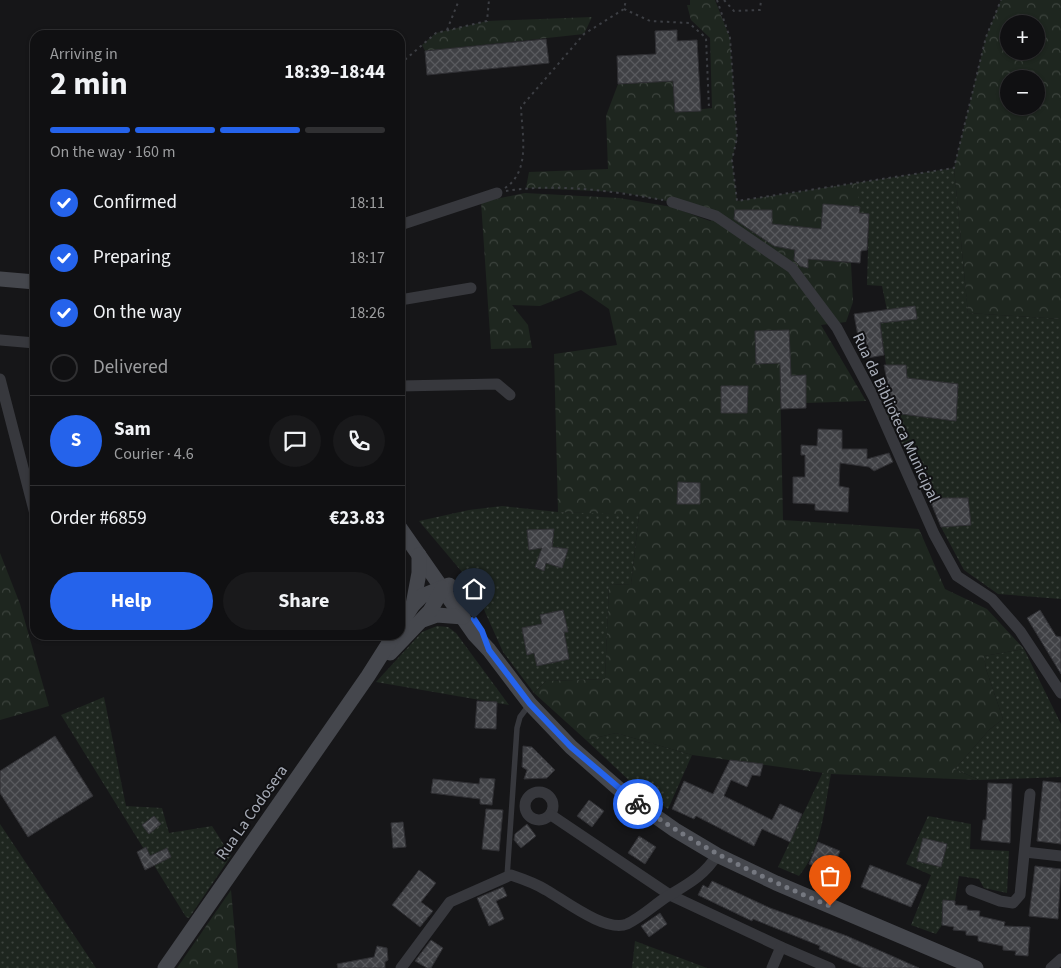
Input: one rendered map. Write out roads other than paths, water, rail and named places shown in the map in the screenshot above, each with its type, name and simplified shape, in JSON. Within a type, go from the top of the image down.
[{"type":"street","points":[[405,223],[452,206],[497,193]]},
{"type":"street","name":"Rua da Biblioteca Municipal","points":[[672,202],[716,216],[792,268],[837,328],[874,398],[934,534],[957,576],[992,599],[1014,624],[1061,693]]},
{"type":"street","points":[[0,279],[30,282]]},
{"type":"street","points":[[405,299],[471,288]]},
{"type":"street","points":[[0,340],[30,343]]},
{"type":"street","points":[[0,380],[30,495]]},
{"type":"street","points":[[405,386],[497,384],[510,395]]},
{"type":"street","points":[[405,524],[447,586],[482,631],[489,650]]},
{"type":"street","points":[[405,535],[419,555],[447,586],[462,617],[530,704],[571,747],[628,797],[674,830],[717,855],[776,883],[976,968]]},
{"type":"street","points":[[405,617],[413,604],[419,573],[419,555]]},
{"type":"street","points":[[413,604],[430,591],[447,586]]},
{"type":"street","points":[[405,638],[422,620],[447,586]]},
{"type":"street","points":[[422,620],[438,615],[462,617]]},
{"type":"street","points":[[368,676],[391,640]]},
{"type":"street","points":[[368,676],[403,640]]},
{"type":"street","name":"Rua La Codosera","points":[[165,968],[368,676]]},
{"type":"street","points":[[972,890],[1000,901],[1013,903],[1020,895],[1030,794]]},
{"type":"street","points":[[551,815],[670,895],[830,968]]},
{"type":"street","points":[[1025,852],[1061,856]]},
{"type":"street","points":[[401,968],[450,902],[511,875],[547,890],[562,902],[609,924],[618,926],[628,924],[698,878],[717,855]]},
{"type":"street","points":[[772,968],[781,947]]},
{"type":"street","points":[[1051,968],[1061,958]]},
{"type":"street","points":[[1059,968],[1061,964]]},
{"type":"lane","points":[[507,877],[517,728],[520,717],[530,704]]}]
